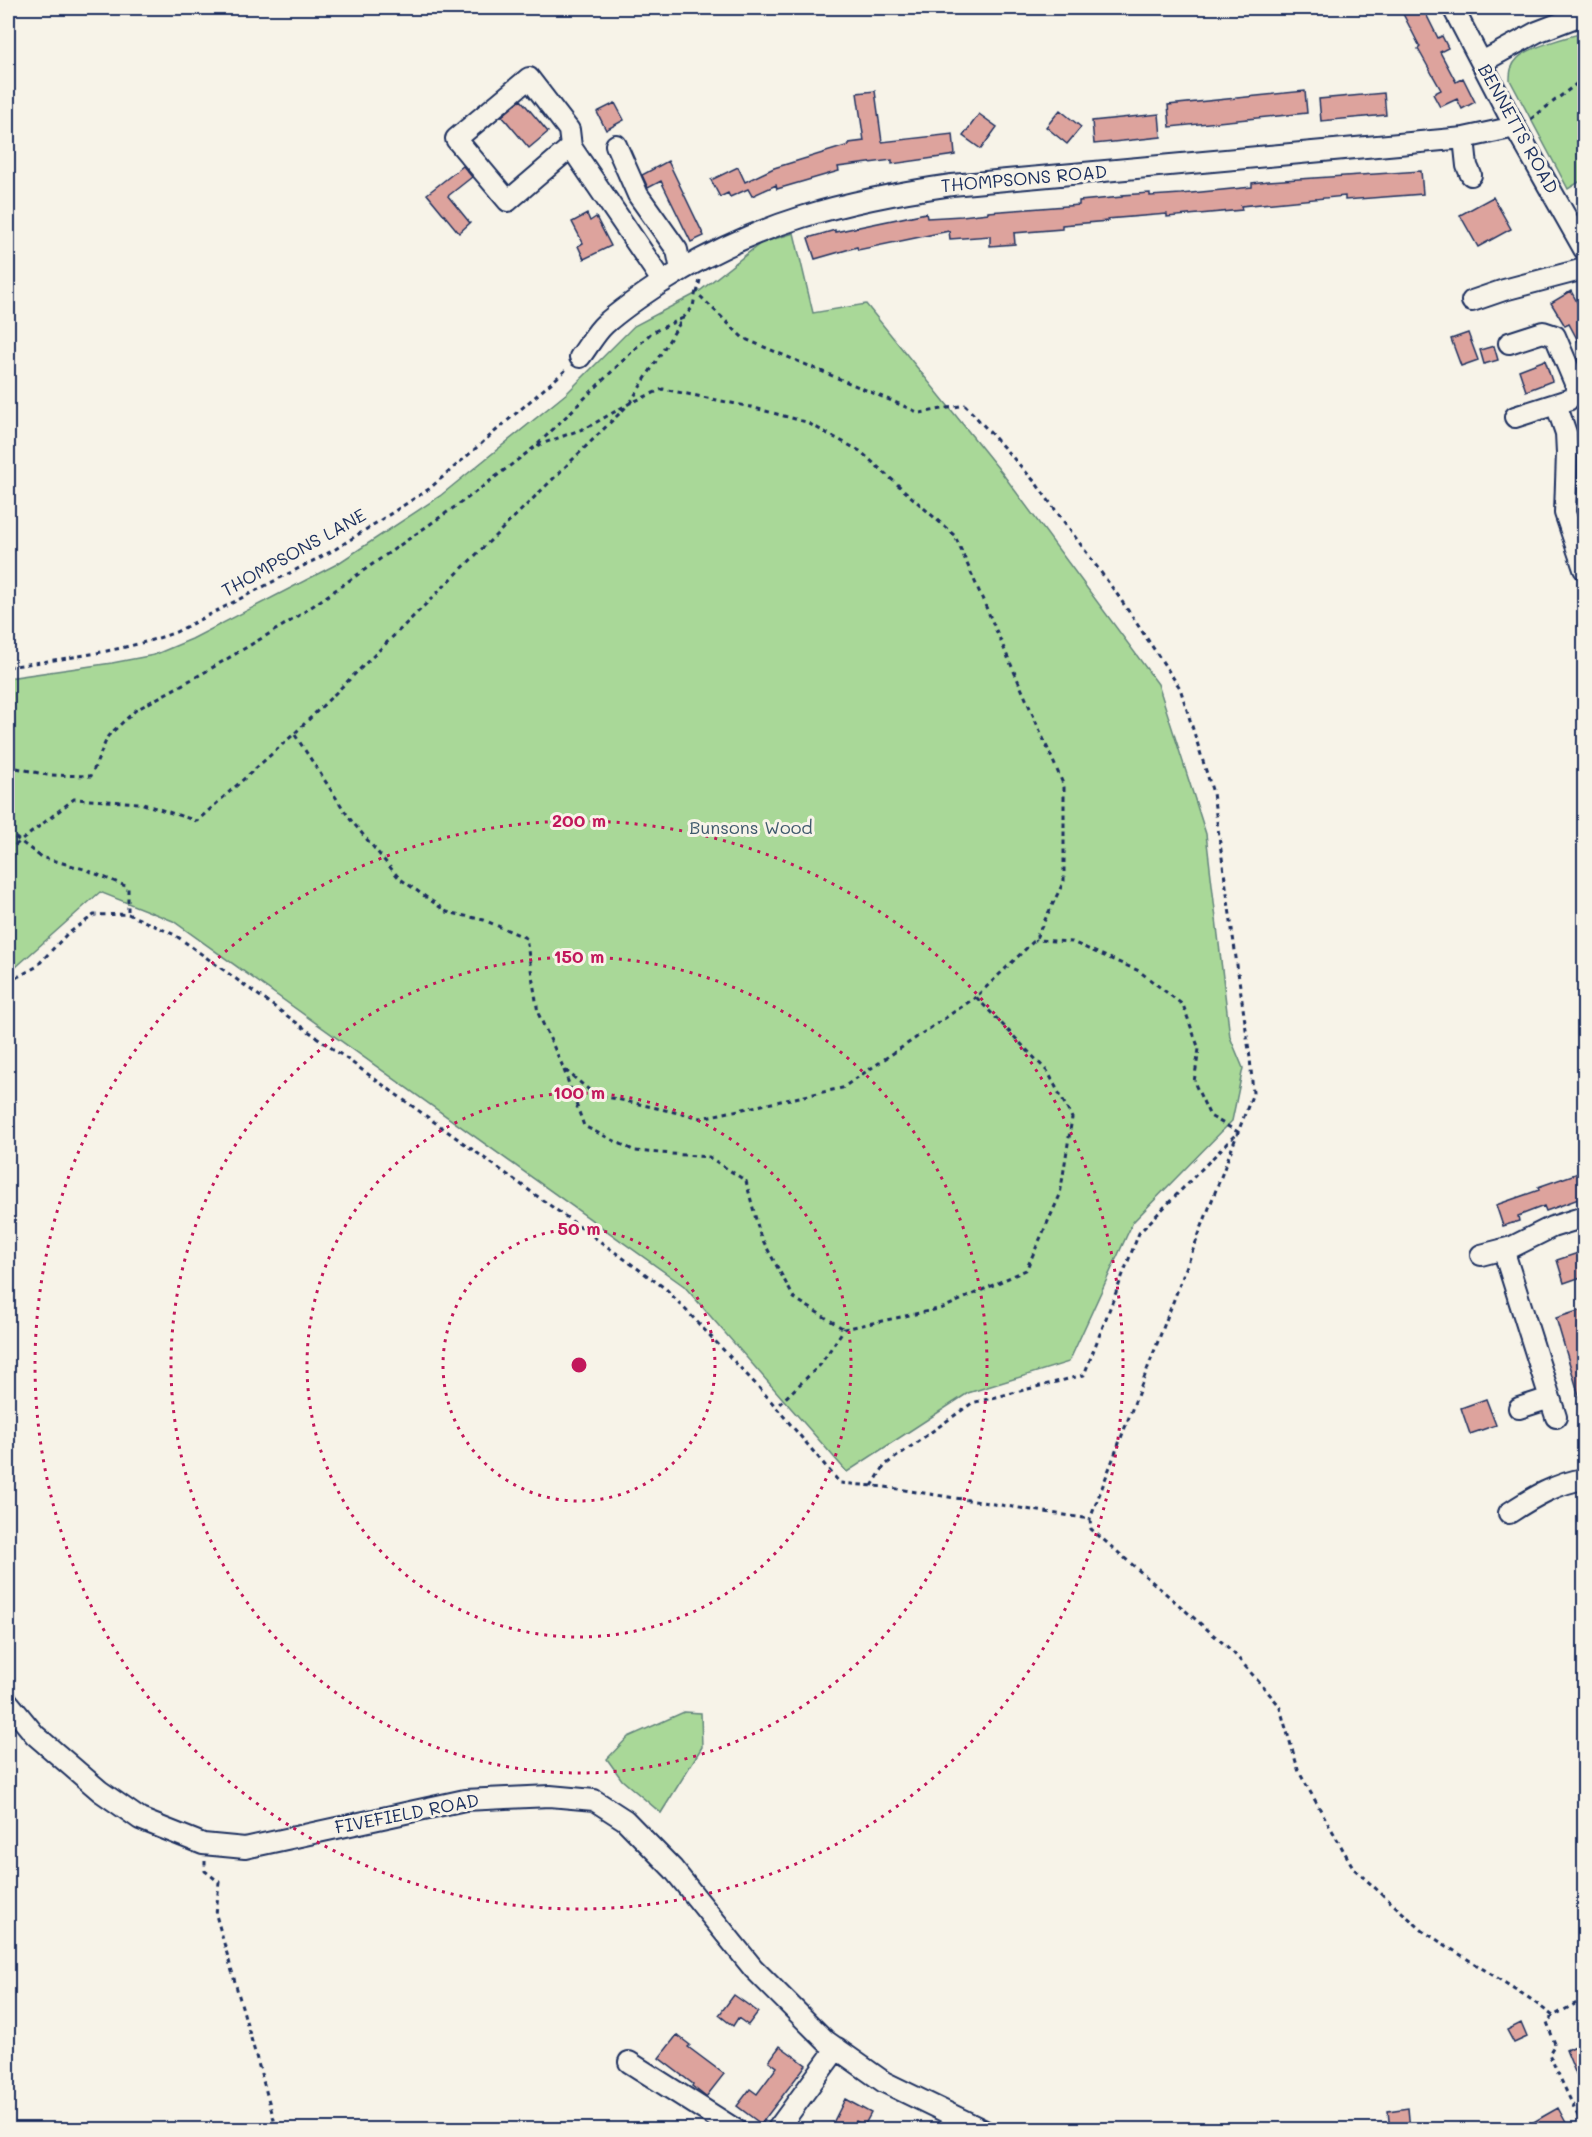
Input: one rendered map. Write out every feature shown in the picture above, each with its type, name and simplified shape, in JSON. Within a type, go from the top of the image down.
[{"type":"street","name":"BENNETTS ROAD","points":[[1453,8],[1515,127],[1584,249]]},
{"type":"street","points":[[1482,62],[1537,32],[1584,14]]},
{"type":"street","points":[[571,147],[508,201],[456,139],[529,78],[569,130],[571,147],[663,282]]},
{"type":"street","name":"THOMPSONS ROAD","points":[[580,357],[603,326],[681,270],[766,228],[831,207],[888,194],[952,185],[1464,138],[1515,127]]},
{"type":"street","points":[[1464,138],[1467,166],[1471,175]]},
{"type":"street","points":[[616,145],[638,195],[676,250],[681,270]]},
{"type":"street","points":[[1472,301],[1584,269]]},
{"type":"street","points":[[1509,343],[1543,332],[1556,336],[1582,394],[1515,417]]},
{"type":"street","points":[[1556,404],[1566,433],[1565,513],[1584,569]]},
{"type":"street","points":[[1481,1255],[1512,1247],[1552,1227],[1584,1217]]},
{"type":"street","points":[[1503,1249],[1556,1417]]},
{"type":"street","points":[[1519,1408],[1550,1398]]},
{"type":"street","points":[[1509,1513],[1528,1500],[1572,1481],[1584,1479]]},
{"type":"street","name":"FIVEFIELD ROAD","points":[[8,1702],[35,1735],[100,1791],[140,1819],[203,1844],[246,1848],[465,1800],[550,1796],[594,1800],[625,1820],[673,1869],[753,1968],[826,2041],[885,2082],[961,2125],[983,2130]]},
{"type":"street","points":[[777,2130],[837,2048]]},
{"type":"street","points":[[629,2062],[736,2130]]},
{"type":"path","points":[[1515,127],[1533,118],[1584,78]]},
{"type":"path","points":[[8,851],[74,799],[140,803],[197,821],[294,734],[630,403],[683,318],[693,307],[700,280],[697,293],[743,338],[920,412],[964,405],[1035,482],[1125,606],[1180,688],[1213,794],[1253,1093],[1090,1519],[1091,1529],[1230,1650],[1280,1705],[1299,1772],[1354,1869],[1423,1930],[1553,2016]]},
{"type":"path","points":[[8,766],[47,775],[91,776],[108,736],[135,710],[294,619],[404,543],[536,446],[651,333],[683,318]]},
{"type":"path","name":"THOMPSONS LANE","points":[[8,667],[115,650],[150,642],[176,632],[334,550],[429,489],[580,357]]},
{"type":"path","points":[[536,446],[588,427],[630,403],[663,389],[751,407],[806,422],[860,451],[955,536],[1064,786],[1064,881],[1035,940],[976,997],[842,1088],[701,1118],[594,1094],[564,1068]]},
{"type":"path","points":[[294,734],[350,819],[399,879],[447,912],[484,920],[526,938],[538,1013],[564,1068],[584,1126],[635,1151],[709,1158],[746,1181],[760,1235],[794,1298],[844,1329],[943,1308],[1026,1270],[1060,1195],[1072,1118],[1048,1072],[976,997]]},
{"type":"path","points":[[8,832],[41,857],[84,868],[128,887],[128,914]]},
{"type":"path","points":[[8,982],[36,967],[66,935],[94,915],[128,914],[176,935],[666,1289],[776,1407],[840,1483],[1090,1519]]},
{"type":"path","points":[[1035,940],[1072,942],[1139,971],[1183,1005],[1198,1048],[1194,1082],[1210,1116],[1238,1132]]},
{"type":"path","points":[[872,1486],[885,1465],[972,1402],[1084,1375],[1139,1233],[1238,1132]]},
{"type":"path","points":[[776,1407],[820,1365],[844,1329]]},
{"type":"path","points":[[203,1844],[205,1871],[219,1882],[216,1915],[277,2130]]},
{"type":"path","points":[[1584,1998],[1547,2022],[1555,2044],[1549,2054],[1584,2129]]},
{"type":"green space","points":[[1584,33],[1584,179],[1568,189],[1510,80],[1510,74],[1518,58],[1530,50]]},
{"type":"green space","name":"Bunsons Wood","points":[[794,233],[813,313],[866,304],[1002,473],[1158,684],[1206,834],[1230,1037],[1243,1068],[1232,1121],[1133,1222],[1069,1362],[968,1393],[847,1472],[684,1286],[173,921],[100,892],[16,967],[8,958],[8,678],[154,655],[192,639],[337,564],[440,496],[567,393],[634,326],[697,293],[761,243]]},
{"type":"green space","points":[[684,1712],[701,1713],[702,1747],[661,1813],[622,1780],[607,1759],[628,1737]]},
{"type":"building","points":[[1400,8],[1423,8],[1438,38],[1442,36],[1448,48],[1440,52],[1456,82],[1463,78],[1475,102],[1462,109],[1457,99],[1440,107],[1433,94],[1441,90],[1418,49],[1420,47]]},
{"type":"building","points":[[875,91],[882,142],[953,134],[955,155],[892,164],[892,160],[838,167],[839,171],[777,189],[776,185],[752,196],[748,189],[730,197],[728,193],[720,197],[711,180],[738,167],[745,182],[774,168],[849,145],[849,143],[864,141],[857,93]]},
{"type":"building","points":[[1305,91],[1307,113],[1170,127],[1168,105]]},
{"type":"building","points":[[1384,93],[1386,115],[1321,121],[1319,99]]},
{"type":"building","points":[[521,100],[548,132],[529,148],[502,116]]},
{"type":"building","points":[[615,103],[624,120],[606,130],[597,112]]},
{"type":"building","points":[[1060,110],[1081,127],[1067,144],[1046,127]]},
{"type":"building","points":[[979,114],[997,127],[981,149],[963,136]]},
{"type":"building","points":[[1159,114],[1161,137],[1094,144],[1092,121]]},
{"type":"building","points":[[668,161],[704,236],[691,242],[661,181],[648,188],[642,175]]},
{"type":"building","points":[[463,166],[472,177],[448,196],[470,223],[459,233],[427,194]]},
{"type":"building","points":[[1421,171],[1423,194],[1345,200],[1345,196],[1241,206],[1242,210],[1167,217],[1167,214],[1107,219],[1108,221],[1062,225],[1062,229],[1014,233],[1015,244],[990,246],[990,236],[950,239],[949,231],[858,250],[857,247],[815,259],[808,238],[835,230],[835,232],[926,213],[927,218],[962,216],[1079,205],[1079,201],[1122,197],[1122,195],[1181,194],[1252,187],[1252,183],[1268,181]]},
{"type":"building","points":[[1493,197],[1511,229],[1478,247],[1460,215]]},
{"type":"building","points":[[587,214],[590,221],[596,217],[611,246],[584,259],[578,246],[583,243],[572,222]]},
{"type":"building","points":[[1571,291],[1584,315],[1584,352],[1569,324],[1565,326],[1551,303]]},
{"type":"building","points":[[1468,333],[1478,360],[1461,366],[1451,339]]},
{"type":"building","points":[[1494,346],[1498,360],[1484,364],[1480,350]]},
{"type":"building","points":[[1545,360],[1552,381],[1526,391],[1519,370]]},
{"type":"building","points":[[1584,1171],[1584,1197],[1546,1211],[1544,1206],[1518,1216],[1519,1221],[1503,1226],[1496,1205]]},
{"type":"building","points":[[1584,1251],[1584,1276],[1564,1283],[1557,1260]]},
{"type":"building","points":[[1584,1309],[1584,1398],[1580,1399],[1556,1318]]},
{"type":"building","points":[[1486,1399],[1496,1425],[1470,1434],[1461,1408]]},
{"type":"building","points":[[734,1995],[758,2012],[748,2025],[738,2018],[733,2026],[719,2015]]},
{"type":"building","points":[[1521,2023],[1527,2037],[1514,2043],[1507,2030]]},
{"type":"building","points":[[677,2035],[690,2045],[688,2047],[724,2074],[706,2097],[659,2058]]},
{"type":"building","points":[[1584,2042],[1584,2094],[1566,2050]]},
{"type":"building","points":[[780,2046],[806,2065],[761,2124],[737,2106],[750,2089],[757,2094],[777,2067],[769,2061]]},
{"type":"building","points":[[845,2099],[871,2113],[864,2126],[856,2121],[851,2130],[844,2130],[833,2123]]},
{"type":"building","points":[[1408,2108],[1410,2130],[1390,2130],[1388,2111]]},
{"type":"building","points":[[1558,2108],[1570,2130],[1520,2130],[1544,2116]]}]
